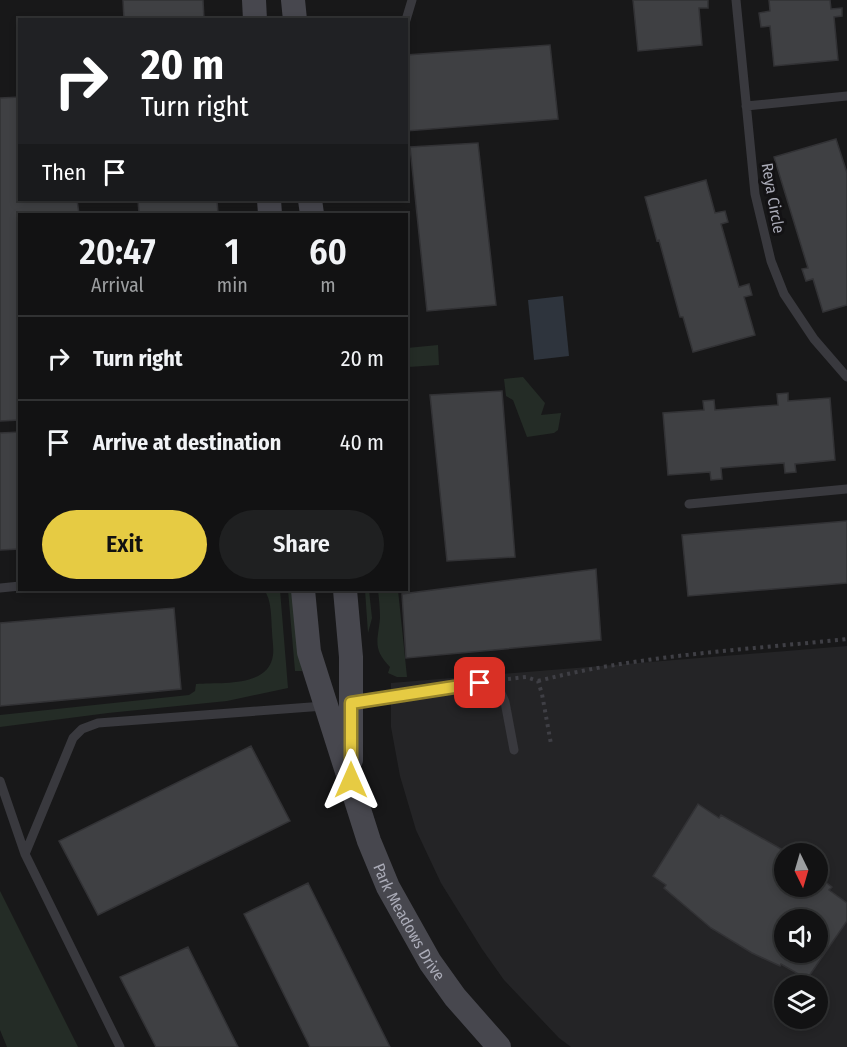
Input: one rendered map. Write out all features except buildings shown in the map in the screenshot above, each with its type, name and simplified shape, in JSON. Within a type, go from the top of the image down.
[{"type":"main road","points":[[254,0],[255,18]]},
{"type":"main road","points":[[293,0],[295,18]]},
{"type":"main road","name":"Park Meadows Drive","points":[[303,591],[309,652],[369,841],[388,887],[429,962],[491,1044]]},
{"type":"main road","name":"Park Meadows Drive","points":[[345,591],[351,657],[351,780]]},
{"type":"lane","points":[[407,18],[412,0]]},
{"type":"lane","name":"Reya Circle","points":[[736,0],[755,194],[771,261],[784,294],[814,339],[847,377]]},
{"type":"lane","points":[[746,106],[847,96]]},
{"type":"lane","points":[[689,504],[847,489]]},
{"type":"lane","points":[[0,588],[18,586]]},
{"type":"lane","points":[[351,703],[480,683],[491,685],[499,688],[505,702],[514,750]]},
{"type":"lane","points":[[25,854],[73,738],[82,729],[98,723],[327,706]]},
{"type":"lane","points":[[0,781],[25,854],[120,1047]]},
{"type":"path","points":[[491,685],[514,677],[526,677],[538,681],[570,673],[666,657],[847,639]]},
{"type":"path","points":[[538,681],[551,744]]},
{"type":"shaded area","points":[[563,296],[569,356],[534,360],[528,300]]},
{"type":"shaded area","points":[[438,345],[439,365],[408,367],[408,348]]},
{"type":"shaded area","points":[[523,377],[545,403],[541,415],[561,413],[558,430],[554,433],[527,437],[513,400],[506,396],[504,379]]},
{"type":"shaded area","points":[[265,591],[280,591],[288,688],[227,701],[0,727],[0,715],[189,695],[195,691],[196,684],[230,683],[253,678],[270,666],[273,655],[271,609]]},
{"type":"shaded area","points":[[288,591],[295,591],[302,671],[295,671]]},
{"type":"shaded area","points":[[365,591],[369,591],[372,618],[368,633]]},
{"type":"shaded area","points":[[378,591],[398,591],[407,677],[397,677],[388,673],[390,667],[378,649],[380,618]]},
{"type":"shaded area","points":[[847,646],[847,1047],[571,1047],[559,1038],[504,980],[441,883],[416,830],[400,776],[391,727],[391,683]]},
{"type":"shaded area","points":[[0,891],[78,1047],[7,1047],[0,1030]]},
{"type":"route","points":[[351,780],[351,703],[480,683]]}]
